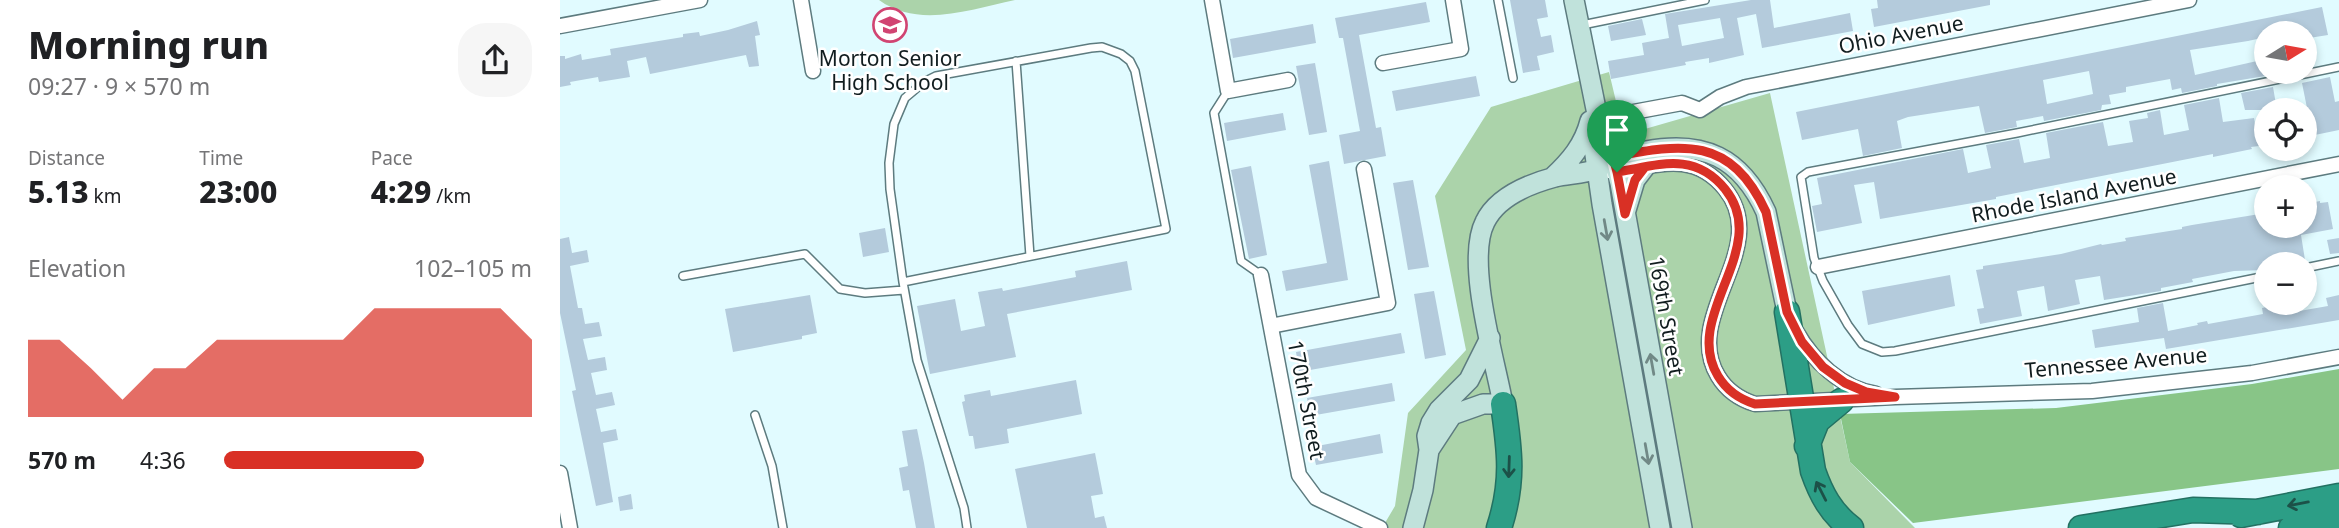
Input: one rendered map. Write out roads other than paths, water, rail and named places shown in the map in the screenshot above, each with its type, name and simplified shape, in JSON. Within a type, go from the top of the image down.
[{"type":"highway","points":[[1787,312],[1807,446],[1819,489],[1831,510],[1851,528]]},
{"type":"highway","points":[[1807,446],[1817,421],[1842,401]]},
{"type":"highway","points":[[1499,528],[1508,500],[1510,450],[1503,404]]},
{"type":"highway","points":[[2175,528],[2339,496]]},
{"type":"highway","points":[[2081,528],[2193,510],[2258,512]]},
{"type":"highway","points":[[2291,528],[2339,519]]},
{"type":"main road","name":"169th Street","points":[[1574,0],[1596,109],[1615,164],[1682,528]]},
{"type":"main road","name":"169th Street","points":[[1596,109],[1594,148],[1597,169],[1660,528]]},
{"type":"main road","points":[[1553,177],[1574,156],[1596,109]]},
{"type":"main road","name":"Tennessee Avenue","points":[[1615,164],[1662,148],[1682,146],[1725,160],[1736,168],[1759,198],[1766,212],[1787,312]]},
{"type":"main road","points":[[1429,450],[1452,415],[1483,404],[1503,404],[1478,273],[1480,234],[1485,221],[1495,206],[1553,177],[1615,164]]},
{"type":"main road","points":[[1625,214],[1635,180],[1645,167]]},
{"type":"main road","points":[[1413,528],[1423,490],[1429,450],[1427,436],[1431,423],[1439,410],[1469,380],[1490,338]]},
{"type":"street","points":[[560,26],[700,0]]},
{"type":"street","points":[[801,0],[813,71]]},
{"type":"street","points":[[1212,0],[1228,91],[1288,80]]},
{"type":"street","points":[[1383,63],[1461,49],[1453,0]]},
{"type":"street","name":"Ohio Avenue","points":[[1628,113],[1682,103],[1700,110],[1720,97],[1746,87],[2189,0]]},
{"type":"street","name":"Tennessee Avenue","points":[[1615,164],[1645,167],[1679,163],[1695,165],[1715,177],[1730,196],[1739,228],[1728,278],[1709,329],[1708,342],[1714,369],[1721,381],[1741,400],[1755,404],[2092,391],[2252,373],[2339,357]]},
{"type":"street","name":"Rhode Island Avenue","points":[[1818,267],[2339,164]]},
{"type":"street","points":[[1270,326],[1388,303],[1364,169]]},
{"type":"street","name":"170th Street","points":[[1261,275],[1295,463],[1303,484],[1316,498],[1380,528]]},
{"type":"street","name":"Tennessee Avenue","points":[[1787,312],[1802,342],[1823,367],[1845,383],[1866,392],[1895,397]]},
{"type":"street","points":[[560,472],[570,528]]},
{"type":"lane","points":[[1498,0],[1513,78]]},
{"type":"lane","points":[[1579,25],[1705,0]]},
{"type":"lane","points":[[683,276],[805,254],[840,289],[865,293],[904,286],[1030,256],[1166,229],[1139,85],[1130,61],[1121,54],[1102,47],[936,76],[914,90],[900,107],[894,124],[889,163],[904,286],[917,359],[964,508],[967,528]]},
{"type":"lane","points":[[1016,61],[1030,256]]},
{"type":"lane","points":[[2254,278],[1882,352],[1871,349],[1855,336],[1823,281],[1800,183],[1801,177],[1808,172],[2339,67]]},
{"type":"lane","points":[[1228,91],[1214,113],[1241,261],[1261,275]]},
{"type":"lane","points":[[2317,266],[2339,261]]},
{"type":"lane","points":[[755,415],[772,466],[783,528]]},
{"type":"place","name":"Morton Senior High School","points":[[890,25]]}]
